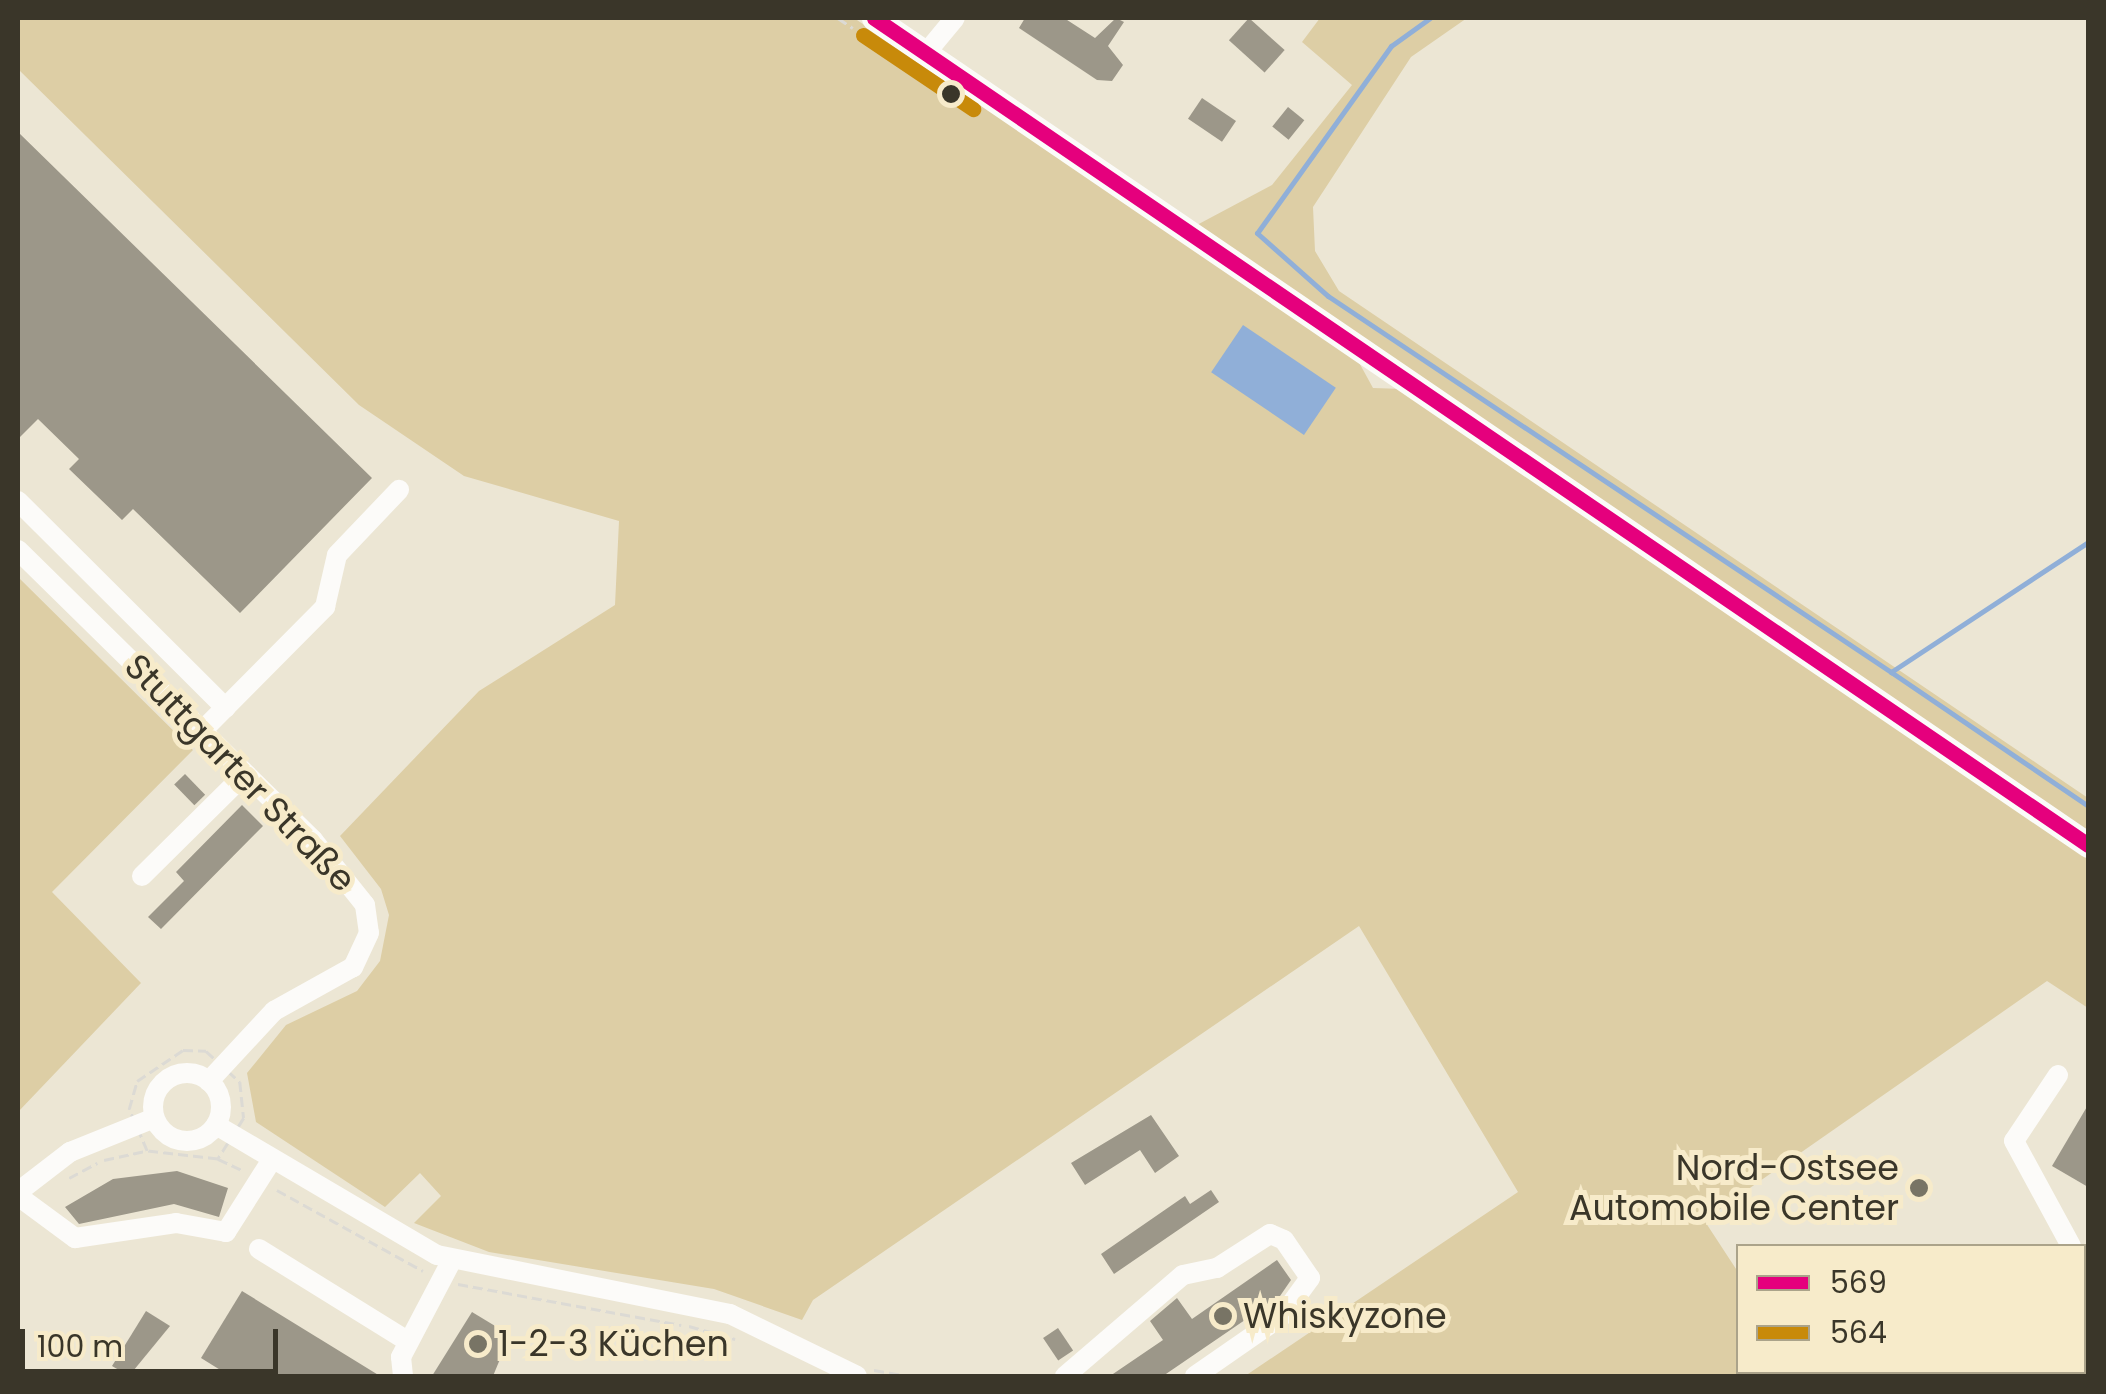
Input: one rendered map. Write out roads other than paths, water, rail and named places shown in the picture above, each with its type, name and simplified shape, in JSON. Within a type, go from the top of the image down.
[{"type":"main road","points":[[874,18],[2088,845]]},
{"type":"street","points":[[926,53],[954,18]]},
{"type":"street","points":[[202,731],[325,608],[338,555],[399,490]]},
{"type":"street","points":[[18,501],[226,708]]},
{"type":"street","name":"Stuttgarter Straße","points":[[18,550],[351,880],[369,932],[343,978],[274,1011],[216,1073]]},
{"type":"street","points":[[142,876],[244,774]]},
{"type":"street","points":[[145,1122],[154,1096],[168,1079],[189,1073],[216,1073],[224,1131]]},
{"type":"street","points":[[2058,1075],[2014,1142],[2070,1244]]},
{"type":"street","points":[[271,1161],[226,1232],[176,1223],[74,1238],[22,1198],[70,1152],[145,1122],[183,1141],[224,1131],[452,1260],[730,1314],[857,1376]]},
{"type":"street","points":[[1065,1376],[1183,1275],[1217,1268],[1270,1234],[1284,1240],[1310,1278],[1283,1316],[1195,1376]]},
{"type":"street","points":[[259,1249],[409,1342]]},
{"type":"street","points":[[403,1376],[409,1342],[452,1260]]},
{"type":"water","points":[[1243,325],[1336,388],[1304,435],[1211,372]]},
{"type":"waterway","points":[[1430,18],[1391,46],[1257,233],[1328,296],[1891,672],[2088,542]]},
{"type":"waterway","points":[[1891,672],[2088,806]]},
{"type":"place","name":"Nord-Ostsee Automobile Center","points":[[1919,1188]]},
{"type":"place","name":"Whiskyzone","points":[[1223,1316]]},
{"type":"place","name":"1-2-3 Küchen","points":[[478,1344]]}]
